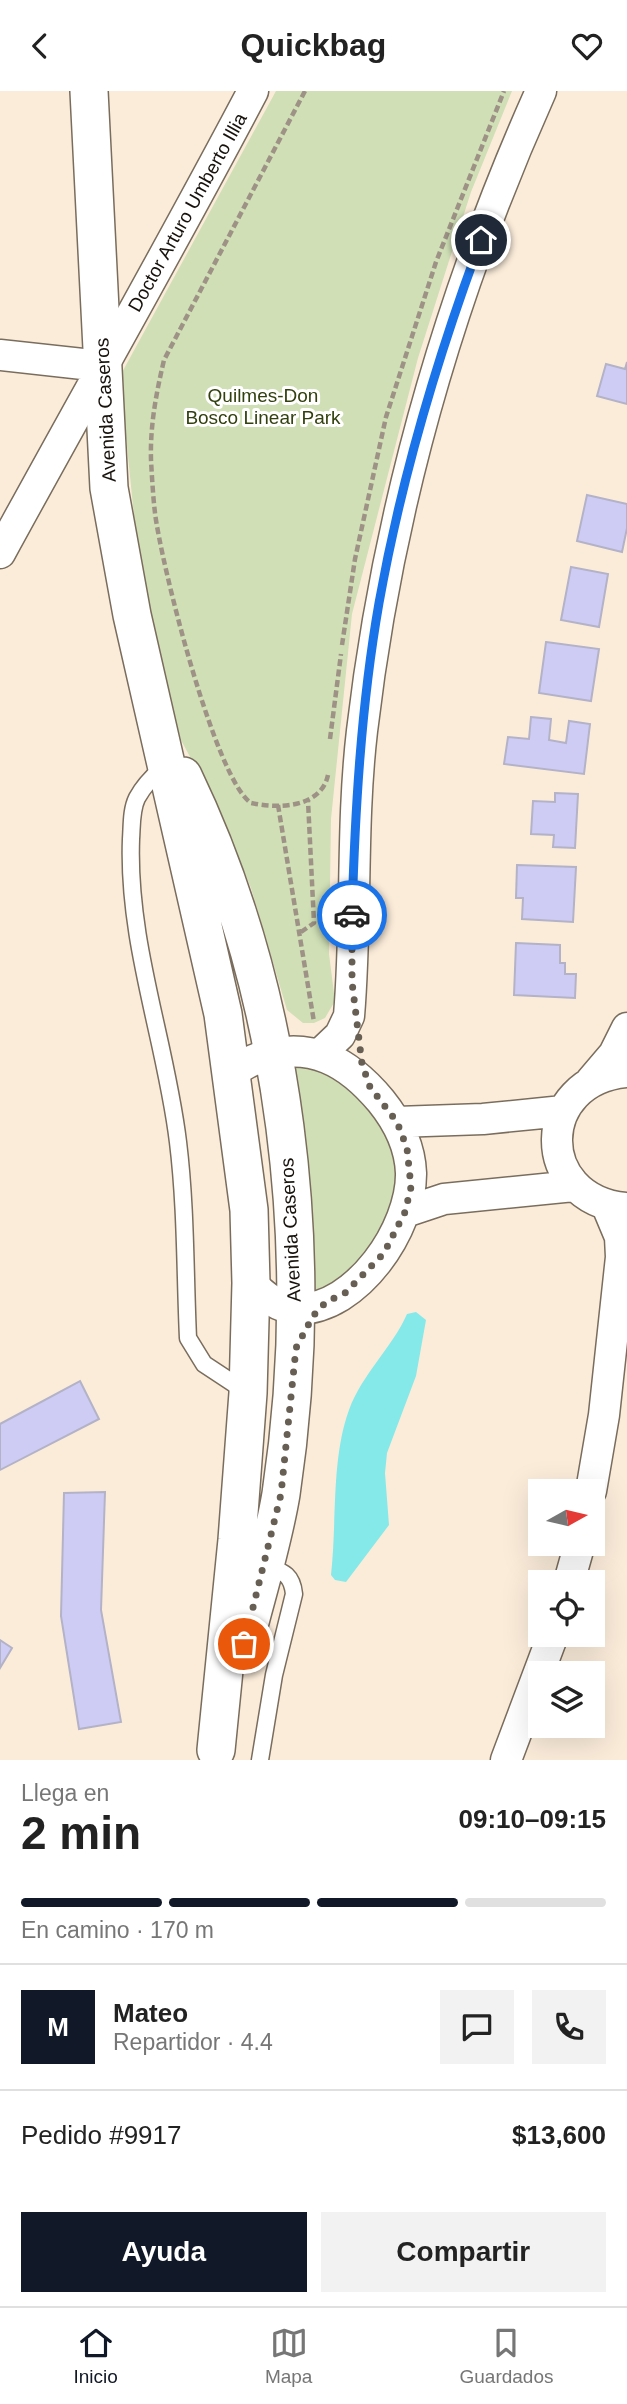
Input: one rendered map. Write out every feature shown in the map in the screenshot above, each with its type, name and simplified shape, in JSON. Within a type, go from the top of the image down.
[{"type":"street","name":"Avenida Caseros","points":[[89,91],[109,488],[117,539],[165,766],[205,931],[232,1073],[249,1210],[251,1283],[248,1394],[214,1755]]},
{"type":"street","name":"Doctor Arturo Umberto Illia","points":[[0,553],[101,366],[179,232],[253,91]]},
{"type":"street","points":[[232,1073],[257,1058],[272,1053],[315,1053],[340,1035],[349,1016],[355,829],[362,733],[379,604],[399,506],[461,293],[500,188],[541,91]]},
{"type":"street","points":[[0,355],[101,366]]},
{"type":"street","name":"Avenida Caseros","points":[[158,724],[212,837],[232,888],[258,978],[272,1053],[291,1203],[310,1306],[293,1360],[281,1494],[265,1565],[214,1755]]},
{"type":"street","points":[[251,1283],[267,1299],[310,1306],[345,1293],[384,1253],[405,1212],[411,1170],[407,1148],[397,1122],[370,1087],[356,1075],[315,1053],[278,1019],[258,978]]},
{"type":"street","points":[[352,982],[356,1032],[370,1087]]},
{"type":"street","points":[[593,1479],[604,1415],[624,1250],[617,1230],[617,1207],[589,1198],[574,1186],[563,1169],[557,1150],[557,1130],[563,1111],[574,1093],[591,1080],[614,1054],[627,1028]]},
{"type":"street","points":[[591,1080],[627,1072]]},
{"type":"street","points":[[397,1122],[483,1119],[563,1111]]},
{"type":"street","points":[[405,1212],[444,1199],[574,1186]]},
{"type":"street","points":[[506,1760],[548,1647]]},
{"type":"lane","points":[[165,766],[151,778],[137,799],[132,815],[130,868],[138,943],[168,1075],[178,1144],[188,1338],[204,1364],[248,1394]]},
{"type":"lane","points":[[260,1760],[274,1675],[294,1594],[293,1580],[286,1573],[265,1565]]},
{"type":"path","points":[[305,91],[163,360],[153,407],[151,458],[155,515],[190,666],[234,785],[251,803],[278,805],[309,801],[324,789],[328,764]]},
{"type":"path","points":[[329,750],[355,559],[386,417],[436,262],[504,91]]},
{"type":"path","points":[[301,932],[314,923],[309,801]]},
{"type":"path","points":[[278,805],[301,932],[315,1053]]},
{"type":"green space","name":"Quilmes-Don Bosco Linear Park","points":[[276,91],[512,91],[471,192],[418,358],[352,614],[331,819],[329,954],[335,1001],[325,1018],[314,1023],[303,1023],[287,1010],[251,888],[220,813],[181,740],[141,586],[120,376]]},
{"type":"green space","points":[[296,1051],[397,1122],[395,1233],[310,1308],[272,1053]]},
{"type":"water","points":[[416,1312],[426,1320],[416,1376],[387,1453],[385,1473],[389,1525],[346,1582],[335,1580],[331,1575],[337,1470],[343,1429],[361,1385],[407,1314]]},
{"type":"building","points":[[627,362],[627,404],[597,396],[606,364],[625,369]]},
{"type":"building","points":[[587,495],[627,504],[627,528],[622,552],[577,541]]},
{"type":"building","points":[[571,567],[608,574],[599,627],[561,620]]},
{"type":"building","points":[[546,642],[599,649],[591,701],[539,693]]},
{"type":"building","points":[[531,717],[551,719],[549,740],[566,743],[569,721],[590,724],[584,774],[504,764],[508,737],[529,739]]},
{"type":"building","points":[[555,793],[578,794],[575,848],[553,847],[554,835],[531,834],[533,801],[555,802]]},
{"type":"building","points":[[517,865],[576,867],[573,922],[522,919],[523,898],[516,898]]},
{"type":"building","points":[[516,943],[560,945],[560,963],[565,963],[565,974],[576,974],[575,998],[514,995]]},
{"type":"building","points":[[80,1381],[99,1419],[0,1470],[0,1424]]},
{"type":"building","points":[[105,1492],[101,1610],[121,1722],[79,1729],[61,1616],[64,1493]]},
{"type":"building","points":[[0,1640],[12,1648],[0,1668]]},
{"type":"way so far","points":[[244,1644],[281,1494],[296,1348],[313,1316],[326,1302],[345,1293],[384,1253],[405,1212],[411,1187],[407,1148],[397,1122],[370,1087],[362,1064],[352,982],[352,915]]},
{"type":"route","points":[[352,915],[362,733],[379,604],[402,493],[461,293],[481,240]]}]
